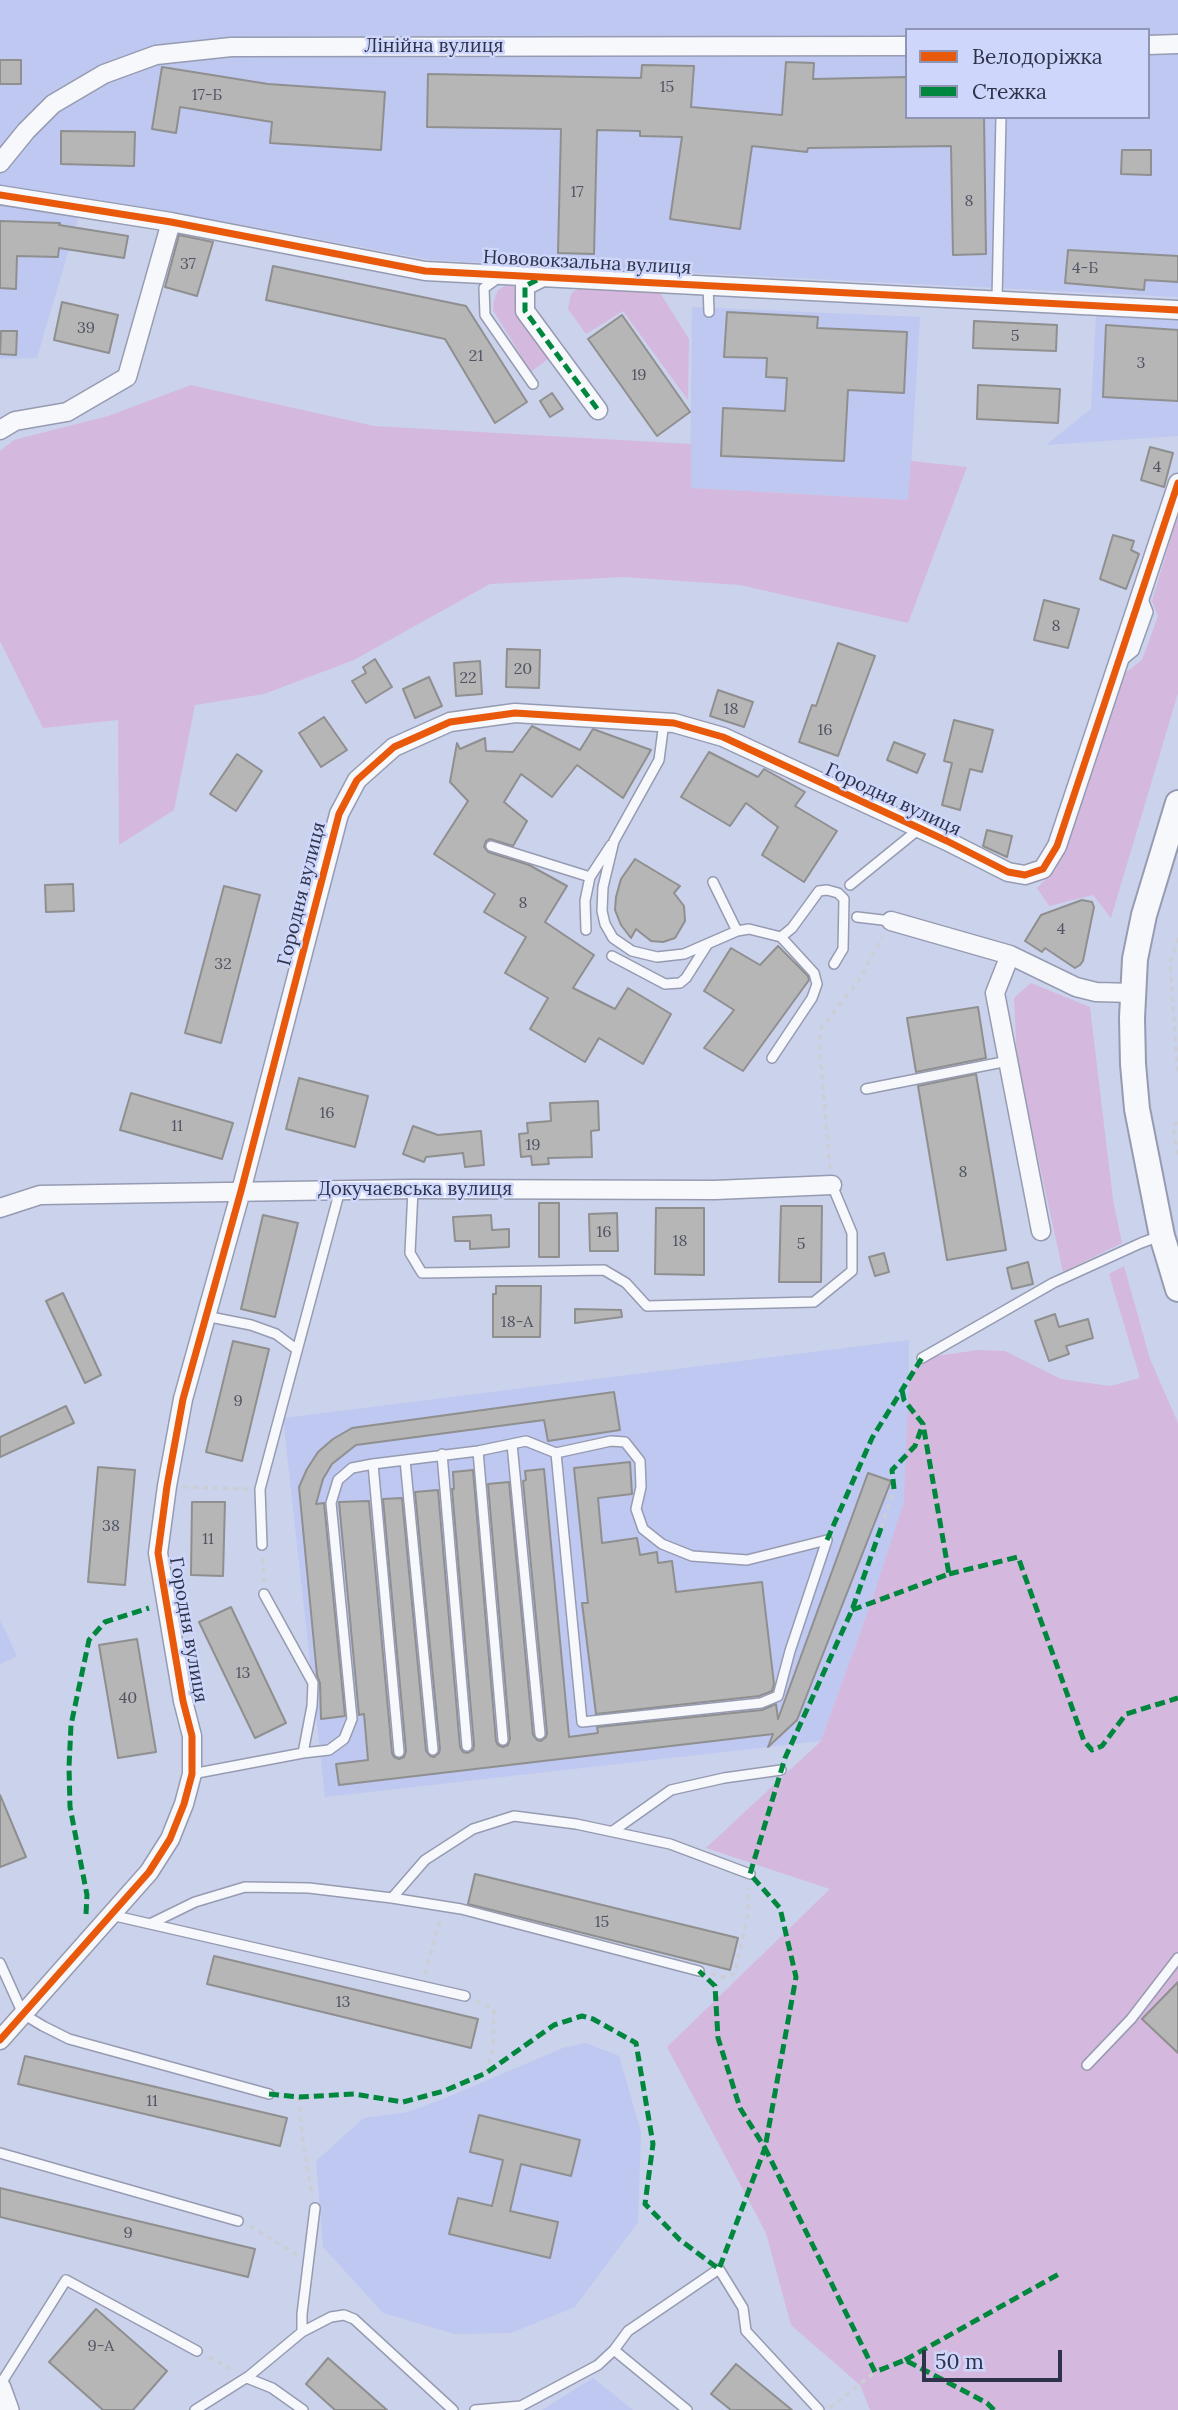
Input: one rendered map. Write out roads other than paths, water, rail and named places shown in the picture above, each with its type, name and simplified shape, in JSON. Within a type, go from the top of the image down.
[{"type":"main road","points":[[1178,803],[1144,915],[1135,959],[1133,993],[1133,1064],[1137,1109],[1162,1236],[1178,1289]]},
{"type":"street","points":[[1150,45],[1178,44]]},
{"type":"street","name":"Лінійна вулиця","points":[[0,163],[53,104],[104,74],[156,55],[231,47],[905,46]]},
{"type":"street","name":"Нововокзальна вулиця","points":[[0,195],[171,222],[483,281],[503,275],[1178,310]]},
{"type":"street","points":[[0,430],[15,421],[67,412],[127,377],[171,222]]},
{"type":"street","points":[[543,277],[525,286],[525,311],[598,410]]},
{"type":"street","name":"Городня вулиця","points":[[0,2040],[149,1872],[170,1839],[184,1804],[192,1774],[192,1736],[183,1701],[158,1553],[167,1486],[183,1399],[241,1191],[339,814],[357,780],[394,747],[450,722],[515,713],[674,723],[723,737],[1008,872],[1025,875],[1043,869],[1057,846],[1178,483]]},
{"type":"street","points":[[891,921],[1010,955],[1076,987],[1096,992],[1133,993]]},
{"type":"street","points":[[1010,955],[996,993],[1041,1231]]},
{"type":"street","name":"Докучаєвська вулиця","points":[[0,1208],[40,1195],[413,1189],[715,1190],[832,1185]]},
{"type":"street","points":[[0,2387],[8,2410]]},
{"type":"lane","points":[[997,299],[1001,119]]},
{"type":"lane","points":[[483,281],[485,316],[533,384]]},
{"type":"lane","points":[[708,285],[709,312]]},
{"type":"lane","points":[[586,930],[585,901],[590,877],[614,841],[659,760],[664,722]]},
{"type":"lane","points":[[850,885],[919,828]]},
{"type":"lane","points":[[614,841],[603,887],[602,911],[613,939],[632,951],[657,957],[684,954],[737,931],[749,929],[780,937],[814,973],[817,984],[812,998],[772,1058]]},
{"type":"lane","points":[[491,846],[590,877]]},
{"type":"lane","points":[[713,882],[737,931]]},
{"type":"lane","points":[[780,937],[792,928],[819,891],[838,893],[844,899],[843,949],[834,964]]},
{"type":"lane","points":[[857,918],[891,921]]},
{"type":"lane","points":[[612,956],[664,984],[680,983],[687,978],[708,944]]},
{"type":"lane","points":[[866,1089],[1008,1060]]},
{"type":"lane","points":[[413,1189],[410,1253],[422,1273],[604,1270],[626,1283],[647,1306],[814,1302],[852,1271],[852,1233],[832,1185]]},
{"type":"lane","points":[[262,1545],[260,1489],[340,1190]]},
{"type":"lane","points":[[922,1359],[1053,1283],[1162,1236]]},
{"type":"lane","points":[[205,1317],[251,1325],[276,1335],[296,1349]]},
{"type":"lane","points":[[192,1774],[329,1750],[344,1738],[352,1719],[331,1503],[338,1480],[352,1468],[478,1451],[526,1441],[556,1453],[611,1441],[625,1442],[640,1461],[641,1487],[636,1509],[643,1529],[662,1544],[692,1556],[747,1560],[827,1540],[778,1696],[761,1703],[582,1722],[556,1453]]},
{"type":"lane","points":[[512,1444],[540,1734]]},
{"type":"lane","points":[[478,1451],[503,1740]]},
{"type":"lane","points":[[442,1454],[467,1746]]},
{"type":"lane","points":[[405,1460],[433,1750]]},
{"type":"lane","points":[[373,1464],[399,1752]]},
{"type":"lane","points":[[264,1594],[313,1683],[312,1706],[303,1753]]},
{"type":"lane","points":[[613,1830],[671,1790],[724,1778],[781,1770]]},
{"type":"lane","points":[[392,1898],[425,1860],[473,1829],[514,1816],[576,1824],[670,1844],[750,1874]]},
{"type":"lane","points":[[152,1923],[195,1902],[245,1887],[309,1888],[461,1909],[699,1971]]},
{"type":"lane","points":[[111,1915],[465,1996]]},
{"type":"lane","points":[[1087,2065],[1131,2019],[1178,1958]]},
{"type":"lane","points":[[0,1963],[23,2014],[69,2039],[269,2094]]},
{"type":"lane","points":[[0,2154],[238,2221]]},
{"type":"lane","points":[[302,2332],[314,2208]]},
{"type":"lane","points":[[475,2410],[521,2406],[598,2365],[628,2331],[719,2269],[743,2308],[746,2331],[819,2410]]},
{"type":"lane","points":[[0,2387],[66,2280],[198,2351]]},
{"type":"lane","points":[[195,2410],[247,2378],[302,2332],[331,2317],[344,2315],[354,2319],[453,2410]]},
{"type":"lane","points":[[614,2350],[687,2410]]},
{"type":"lane","points":[[247,2378],[272,2388],[303,2410]]}]
